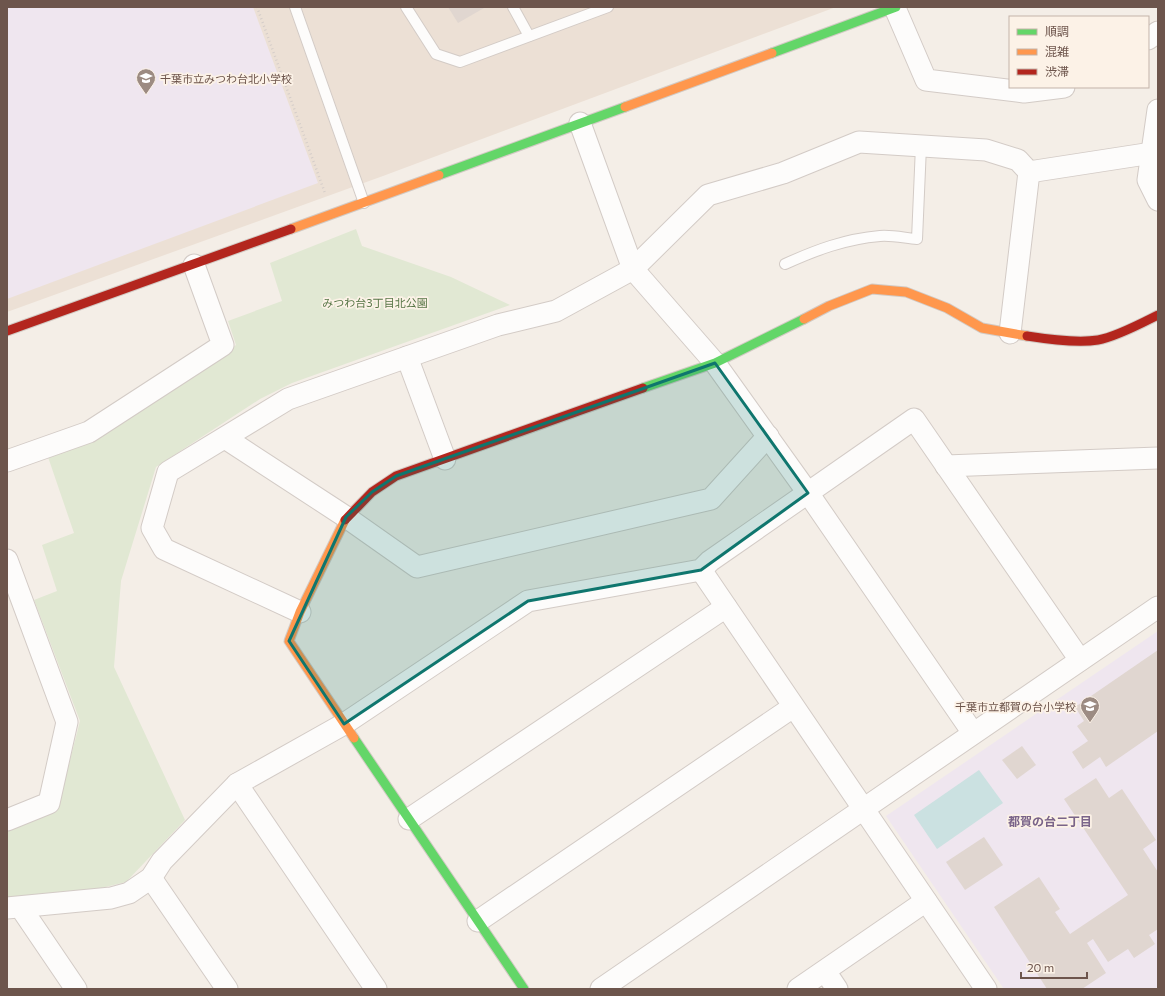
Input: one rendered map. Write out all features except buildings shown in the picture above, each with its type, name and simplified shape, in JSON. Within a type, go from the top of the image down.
[{"type":"street","points":[[7,331],[194,265],[896,7],[926,80],[1024,92],[1056,88]]},
{"type":"street","points":[[1149,38],[1158,32]]},
{"type":"street","points":[[1158,110],[1148,180],[1158,200]]},
{"type":"street","points":[[580,123],[632,268],[715,363],[808,493],[973,734]]},
{"type":"street","points":[[300,612],[164,549],[152,528],[168,472],[288,399],[498,325],[556,311],[632,268],[708,195],[783,173],[859,142],[986,150],[1018,160],[1030,172]]},
{"type":"street","points":[[1030,172],[1152,153]]},
{"type":"street","points":[[1010,333],[1030,172]]},
{"type":"street","points":[[7,461],[89,432],[223,345],[194,265]]},
{"type":"street","points":[[524,989],[289,641],[300,612],[346,517],[372,492],[396,476],[715,363],[829,306],[872,289],[906,292],[947,308],[982,328],[1050,340],[1098,340],[1138,325],[1158,315]]},
{"type":"street","points":[[406,357],[445,459]]},
{"type":"street","points":[[14,908],[111,898],[129,893],[151,878],[162,861],[237,784],[344,724],[528,601],[701,570],[710,561],[914,419],[1080,660]]},
{"type":"street","points":[[225,438],[346,517],[417,567],[711,499],[768,436]]},
{"type":"street","points":[[946,466],[1158,458]]},
{"type":"street","points":[[7,560],[67,722],[49,803],[7,820]]},
{"type":"street","points":[[701,570],[986,989]]},
{"type":"street","points":[[409,819],[726,607]]},
{"type":"street","points":[[601,989],[1158,607]]},
{"type":"street","points":[[478,921],[794,707]]},
{"type":"street","points":[[237,784],[376,989]]},
{"type":"street","points":[[151,878],[227,989]]},
{"type":"street","points":[[798,989],[926,901]]},
{"type":"street","points":[[14,908],[76,989]]},
{"type":"street","points":[[825,971],[837,989]]},
{"type":"lane","points":[[294,7],[364,203]]},
{"type":"lane","points":[[406,7],[436,54],[460,62],[608,7]]},
{"type":"lane","points":[[513,7],[529,36]]},
{"type":"lane","points":[[785,264],[820,248],[850,240],[881,236],[917,238],[921,146]]},
{"type":"path","points":[[257,7],[333,214]]},
{"type":"highlighted area","points":[[715,363],[808,493],[701,570],[528,601],[344,724],[289,641],[346,517],[372,492],[396,476]]},
{"type":"shaded area","points":[[7,7],[836,7],[383,176],[7,312]]},
{"type":"shaded area","name":"千葉市立みつわ台北小学校","points":[[7,7],[253,7],[318,183],[7,299]]},
{"type":"shaded area","name":"千葉市立都賀の台小学校","points":[[1158,631],[1158,989],[1004,989],[886,816]]},
{"type":"shaded area","points":[[979,770],[1003,803],[937,849],[914,815]]},
{"type":"green space","name":"みつわ台3丁目北公園","points":[[356,229],[362,246],[451,277],[510,305],[292,383],[260,399],[156,467],[121,581],[114,667],[185,820],[126,882],[97,889],[7,898],[7,830],[57,811],[80,721],[34,600],[57,591],[42,545],[74,533],[48,457],[94,440],[236,345],[228,321],[282,301],[270,263]]},
{"type":"traffic: fast","points":[[772,53],[896,7]]},
{"type":"traffic: fast","points":[[439,175],[625,107]]},
{"type":"traffic: fast","points":[[643,388],[715,363],[804,319]]},
{"type":"traffic: fast","points":[[354,738],[524,989]]},
{"type":"traffic: slow","points":[[625,107],[772,53]]},
{"type":"traffic: slow","points":[[291,229],[439,175]]},
{"type":"traffic: slow","points":[[804,319],[829,306],[872,289],[906,292],[947,308],[982,328],[1027,336]]},
{"type":"traffic: slow","points":[[345,520],[300,612],[289,641],[354,738]]},
{"type":"traffic: jam","points":[[7,331],[291,229]]},
{"type":"traffic: jam","points":[[1027,336],[1072,341],[1098,340],[1121,333],[1158,315]]},
{"type":"traffic: jam","points":[[345,520],[372,492],[396,476],[643,388]]},
{"type":"place","name":"千葉市立みつわ台北小学校","points":[[146,95]]},
{"type":"place","name":"千葉市立都賀の台小学校","points":[[1090,723]]},
{"type":"district","name":"都賀の台二丁目","points":[[1050,821]]}]
